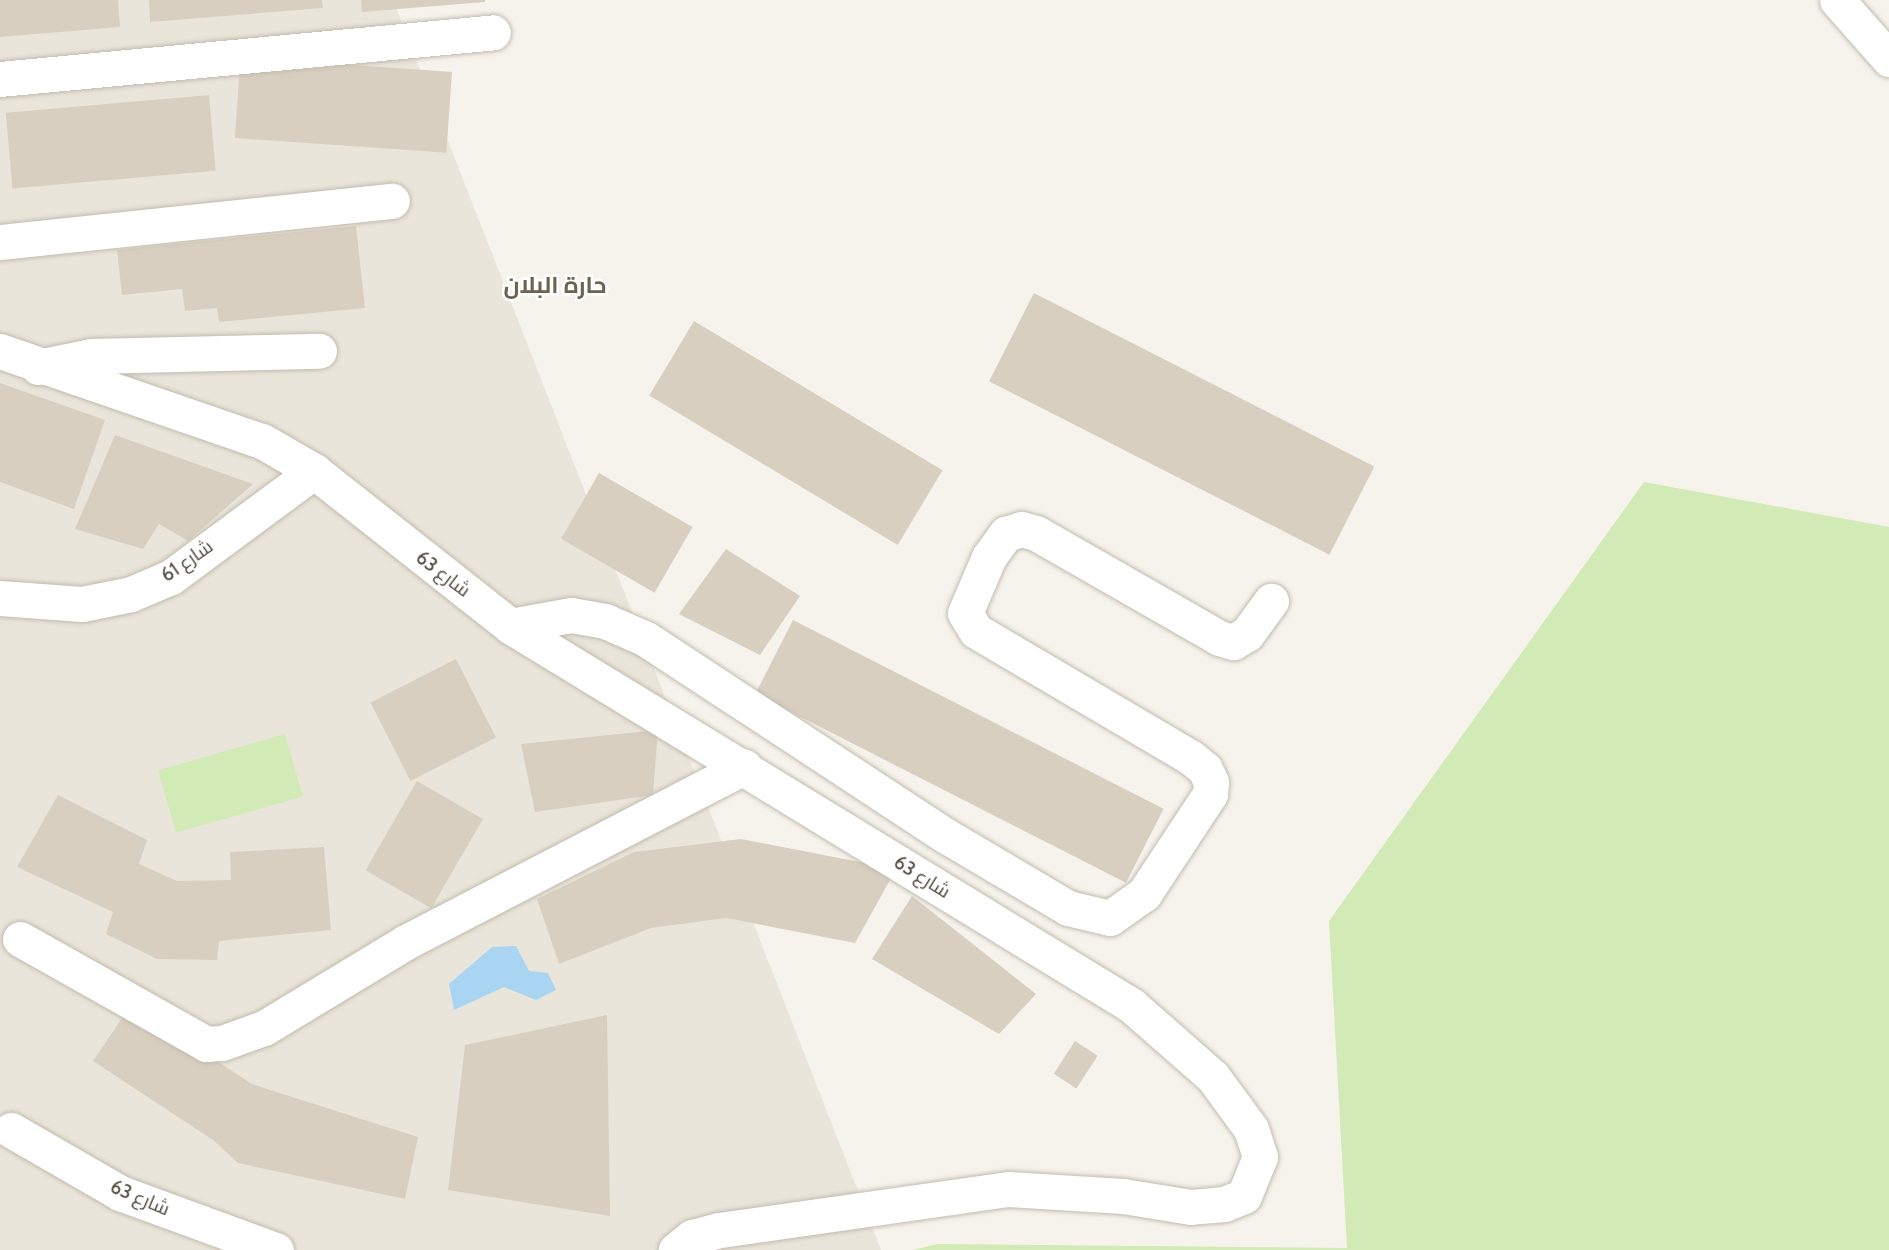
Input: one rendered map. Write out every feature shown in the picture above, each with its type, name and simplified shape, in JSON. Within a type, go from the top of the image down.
[{"type":"street","points":[[1837,0],[1889,59]]},
{"type":"street","points":[[0,79],[493,32]]},
{"type":"street","points":[[0,242],[392,201]]},
{"type":"street","name":"شارع 63","points":[[0,351],[38,367],[262,441],[314,471],[510,626],[1131,1005],[1213,1077],[1251,1129],[1260,1157],[1244,1196],[1224,1204],[1191,1207],[1123,1196],[1007,1189],[719,1230],[692,1237],[676,1250]]},
{"type":"street","points":[[38,367],[91,356],[319,351]]},
{"type":"street","name":"شارع 61","points":[[0,598],[82,604],[131,594],[171,577],[314,471]]},
{"type":"street","points":[[510,626],[571,615],[605,621],[646,639],[960,844],[1068,908],[1110,918],[1144,894],[1210,794],[1211,782],[1205,769],[1190,757],[976,631],[965,613],[989,557],[1006,534],[1021,529],[1036,533],[1219,638],[1233,642],[1247,634],[1271,601]]},
{"type":"street","points":[[20,939],[205,1044],[222,1043],[264,1028],[406,942],[744,767]]},
{"type":"street","name":"شارع 63","points":[[11,1130],[120,1193],[276,1250]]},
{"type":"shaded area","points":[[0,0],[393,0],[881,1250],[0,1250]]},
{"type":"green space","points":[[1644,482],[1889,527],[1889,1250],[914,1250],[937,1244],[1347,1248],[1329,921]]},
{"type":"green space","points":[[285,734],[303,796],[176,833],[158,770]]},
{"type":"water","points":[[516,946],[529,971],[548,973],[556,990],[536,1000],[504,987],[454,1010],[449,984],[492,947]]},
{"type":"building","points":[[0,0],[118,0],[120,27],[0,37]]},
{"type":"building","points":[[149,0],[322,0],[323,8],[150,22]]},
{"type":"building","points":[[361,0],[485,0],[485,2],[362,12]]},
{"type":"building","points":[[241,57],[452,72],[446,153],[235,138]]},
{"type":"building","points":[[209,95],[216,171],[12,188],[6,113]]},
{"type":"building","points":[[356,226],[365,308],[219,322],[217,308],[185,311],[182,289],[122,295],[117,250]]},
{"type":"building","points":[[1034,293],[1374,466],[1329,555],[989,381]]},
{"type":"building","points":[[694,321],[943,470],[898,545],[649,396]]},
{"type":"building","points":[[0,383],[105,420],[74,509],[0,482]]},
{"type":"building","points":[[115,435],[253,484],[188,541],[159,524],[143,549],[75,529]]},
{"type":"building","points":[[599,473],[693,527],[655,593],[561,539]]},
{"type":"building","points":[[726,549],[800,596],[760,655],[679,614]]},
{"type":"building","points":[[793,620],[1164,809],[1126,883],[755,694]]},
{"type":"building","points":[[456,659],[496,737],[410,781],[370,703]]},
{"type":"building","points":[[658,730],[653,795],[535,812],[521,744]]},
{"type":"building","points":[[417,781],[483,819],[431,908],[366,870]]},
{"type":"building","points":[[58,795],[147,840],[139,864],[177,881],[231,880],[230,852],[324,847],[331,930],[219,941],[217,960],[157,959],[106,934],[113,912],[17,867]]},
{"type":"building","points":[[741,839],[896,869],[855,943],[726,918],[651,928],[559,964],[537,899],[634,852]]},
{"type":"building","points":[[912,896],[1036,994],[999,1034],[872,959]]},
{"type":"building","points":[[131,1005],[252,1084],[418,1137],[405,1199],[238,1163],[213,1140],[93,1061]]},
{"type":"building","points":[[607,1015],[610,1216],[448,1190],[465,1045]]},
{"type":"building","points":[[1075,1041],[1098,1056],[1076,1088],[1054,1074]]},
{"type":"district","name":"حارة البلان","points":[[555,285]]}]
